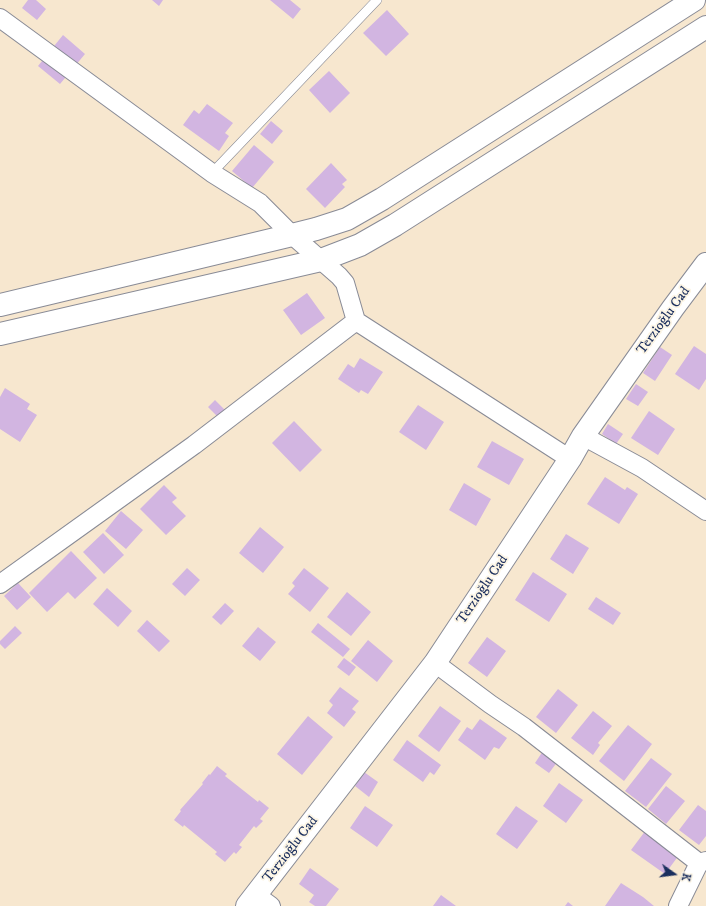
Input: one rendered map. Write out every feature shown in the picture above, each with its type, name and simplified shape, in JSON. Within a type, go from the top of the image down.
[{"type":"street","points":[[0,305],[292,235],[346,219],[382,199],[694,0]]},
{"type":"street","points":[[0,18],[212,173],[260,203],[292,235],[345,283],[356,321],[570,459]]},
{"type":"street","points":[[0,334],[321,260],[360,245],[395,225],[706,27]]},
{"type":"street","name":"Terzioğlu Cad","points":[[258,902],[435,663],[570,459],[583,436],[673,308],[706,264]]},
{"type":"street","points":[[0,584],[194,445],[356,321]]},
{"type":"street","points":[[583,436],[642,468],[706,511]]},
{"type":"street","points":[[435,663],[524,727],[702,862],[678,906]]},
{"type":"lane","points":[[212,173],[377,0]]},
{"type":"building","points":[[28,0],[36,0],[46,9],[37,20],[22,8]]},
{"type":"building","points":[[152,0],[163,0],[159,6]]},
{"type":"building","points":[[270,0],[290,0],[301,9],[293,19]]},
{"type":"building","points":[[387,10],[409,34],[386,56],[363,33]]},
{"type":"building","points":[[63,35],[85,54],[60,84],[38,66]]},
{"type":"building","points":[[329,71],[350,93],[330,113],[309,90]]},
{"type":"building","points":[[207,104],[233,123],[225,133],[229,136],[219,151],[183,125],[194,110],[199,114]]},
{"type":"building","points":[[271,121],[283,131],[272,144],[260,134]]},
{"type":"building","points":[[254,145],[274,162],[252,188],[232,171]]},
{"type":"building","points":[[331,163],[347,180],[342,184],[345,187],[325,208],[306,189]]},
{"type":"building","points":[[307,293],[325,318],[301,335],[283,310]]},
{"type":"building","points":[[694,346],[706,354],[706,379],[699,390],[675,374]]},
{"type":"building","points":[[660,347],[672,355],[655,381],[643,373]]},
{"type":"building","points":[[360,358],[383,372],[368,394],[361,390],[359,393],[338,379],[348,364],[354,368]]},
{"type":"building","points":[[636,384],[648,392],[638,406],[626,399]]},
{"type":"building","points":[[5,388],[30,404],[27,409],[37,415],[20,442],[0,429],[0,397]]},
{"type":"building","points":[[215,400],[226,411],[219,418],[208,407]]},
{"type":"building","points":[[418,405],[444,422],[426,450],[399,432]]},
{"type":"building","points":[[649,411],[675,429],[658,455],[631,438]]},
{"type":"building","points":[[294,421],[322,450],[300,472],[272,443]]},
{"type":"building","points":[[608,424],[623,434],[616,444],[602,434]]},
{"type":"building","points":[[492,441],[524,459],[509,485],[477,467]]},
{"type":"building","points":[[605,477],[625,490],[627,487],[638,494],[619,524],[587,504]]},
{"type":"building","points":[[464,483],[491,499],[476,526],[449,510]]},
{"type":"building","points":[[164,485],[177,498],[172,502],[186,516],[166,535],[140,509]]},
{"type":"building","points":[[121,511],[143,530],[126,549],[105,531]]},
{"type":"building","points":[[260,527],[284,547],[263,573],[239,553]]},
{"type":"building","points":[[103,533],[124,555],[104,574],[83,552]]},
{"type":"building","points":[[566,534],[589,548],[573,574],[550,559]]},
{"type":"building","points":[[71,551],[97,578],[75,599],[68,592],[47,612],[29,593]]},
{"type":"building","points":[[187,568],[200,580],[185,596],[172,584]]},
{"type":"building","points":[[304,568],[329,588],[310,612],[288,594],[295,586],[292,583]]},
{"type":"building","points":[[533,572],[567,594],[549,622],[515,600]]},
{"type":"building","points":[[18,583],[31,597],[17,610],[4,596]]},
{"type":"building","points":[[107,588],[132,611],[118,627],[93,604]]},
{"type":"building","points":[[347,592],[371,612],[351,636],[327,617]]},
{"type":"building","points":[[596,597],[621,613],[613,625],[588,609]]},
{"type":"building","points":[[225,603],[234,611],[221,625],[212,617]]},
{"type":"building","points":[[147,620],[170,641],[159,652],[137,631]]},
{"type":"building","points":[[318,623],[350,649],[343,657],[311,632]]},
{"type":"building","points":[[15,626],[22,633],[5,649],[0,644],[0,641]]},
{"type":"building","points":[[258,627],[276,642],[260,661],[242,646]]},
{"type":"building","points":[[487,637],[506,651],[487,677],[468,663]]},
{"type":"building","points":[[368,640],[393,661],[377,682],[351,661]]},
{"type":"building","points":[[344,658],[356,667],[349,676],[337,667]]},
{"type":"building","points":[[340,687],[359,701],[352,709],[356,712],[344,727],[327,713],[333,705],[329,701]]},
{"type":"building","points":[[558,689],[578,705],[556,733],[536,717]]},
{"type":"building","points":[[440,706],[461,721],[439,752],[418,736]]},
{"type":"building","points":[[593,711],[612,726],[598,743],[600,745],[593,755],[571,738]]},
{"type":"building","points":[[308,716],[333,737],[302,775],[277,754]]},
{"type":"building","points":[[480,719],[507,738],[499,749],[494,747],[485,760],[458,740],[467,727],[472,730]]},
{"type":"building","points":[[628,725],[652,744],[624,781],[599,761]]},
{"type":"building","points":[[407,740],[441,765],[434,775],[430,772],[423,782],[393,760]]},
{"type":"building","points":[[543,751],[558,761],[549,773],[535,763]]},
{"type":"building","points":[[651,758],[672,774],[646,807],[625,791]]},
{"type":"building","points":[[217,766],[227,774],[225,776],[258,802],[259,800],[269,808],[260,819],[263,821],[256,828],[254,826],[239,845],[242,847],[236,854],[234,852],[225,862],[215,854],[217,852],[184,825],[183,827],[174,820],[181,811],[180,810]]},
{"type":"building","points":[[364,772],[378,782],[369,797],[355,786]]},
{"type":"building","points":[[559,783],[583,800],[566,823],[543,806]]},
{"type":"building","points":[[666,786],[685,801],[666,824],[648,809]]},
{"type":"building","points":[[698,805],[706,811],[706,836],[699,845],[679,830]]},
{"type":"building","points":[[365,806],[393,825],[377,847],[350,828]]},
{"type":"building","points":[[516,806],[538,821],[517,849],[496,834]]},
{"type":"building","points":[[646,830],[682,851],[665,874],[631,850]]},
{"type":"building","points":[[310,868],[339,889],[326,906],[315,906],[309,902],[314,895],[299,884]]},
{"type":"building","points":[[621,883],[643,897],[654,906],[605,906]]},
{"type":"building","points":[[441,895],[456,906],[433,906]]},
{"type":"building","points":[[568,902],[573,906],[565,906]]}]
